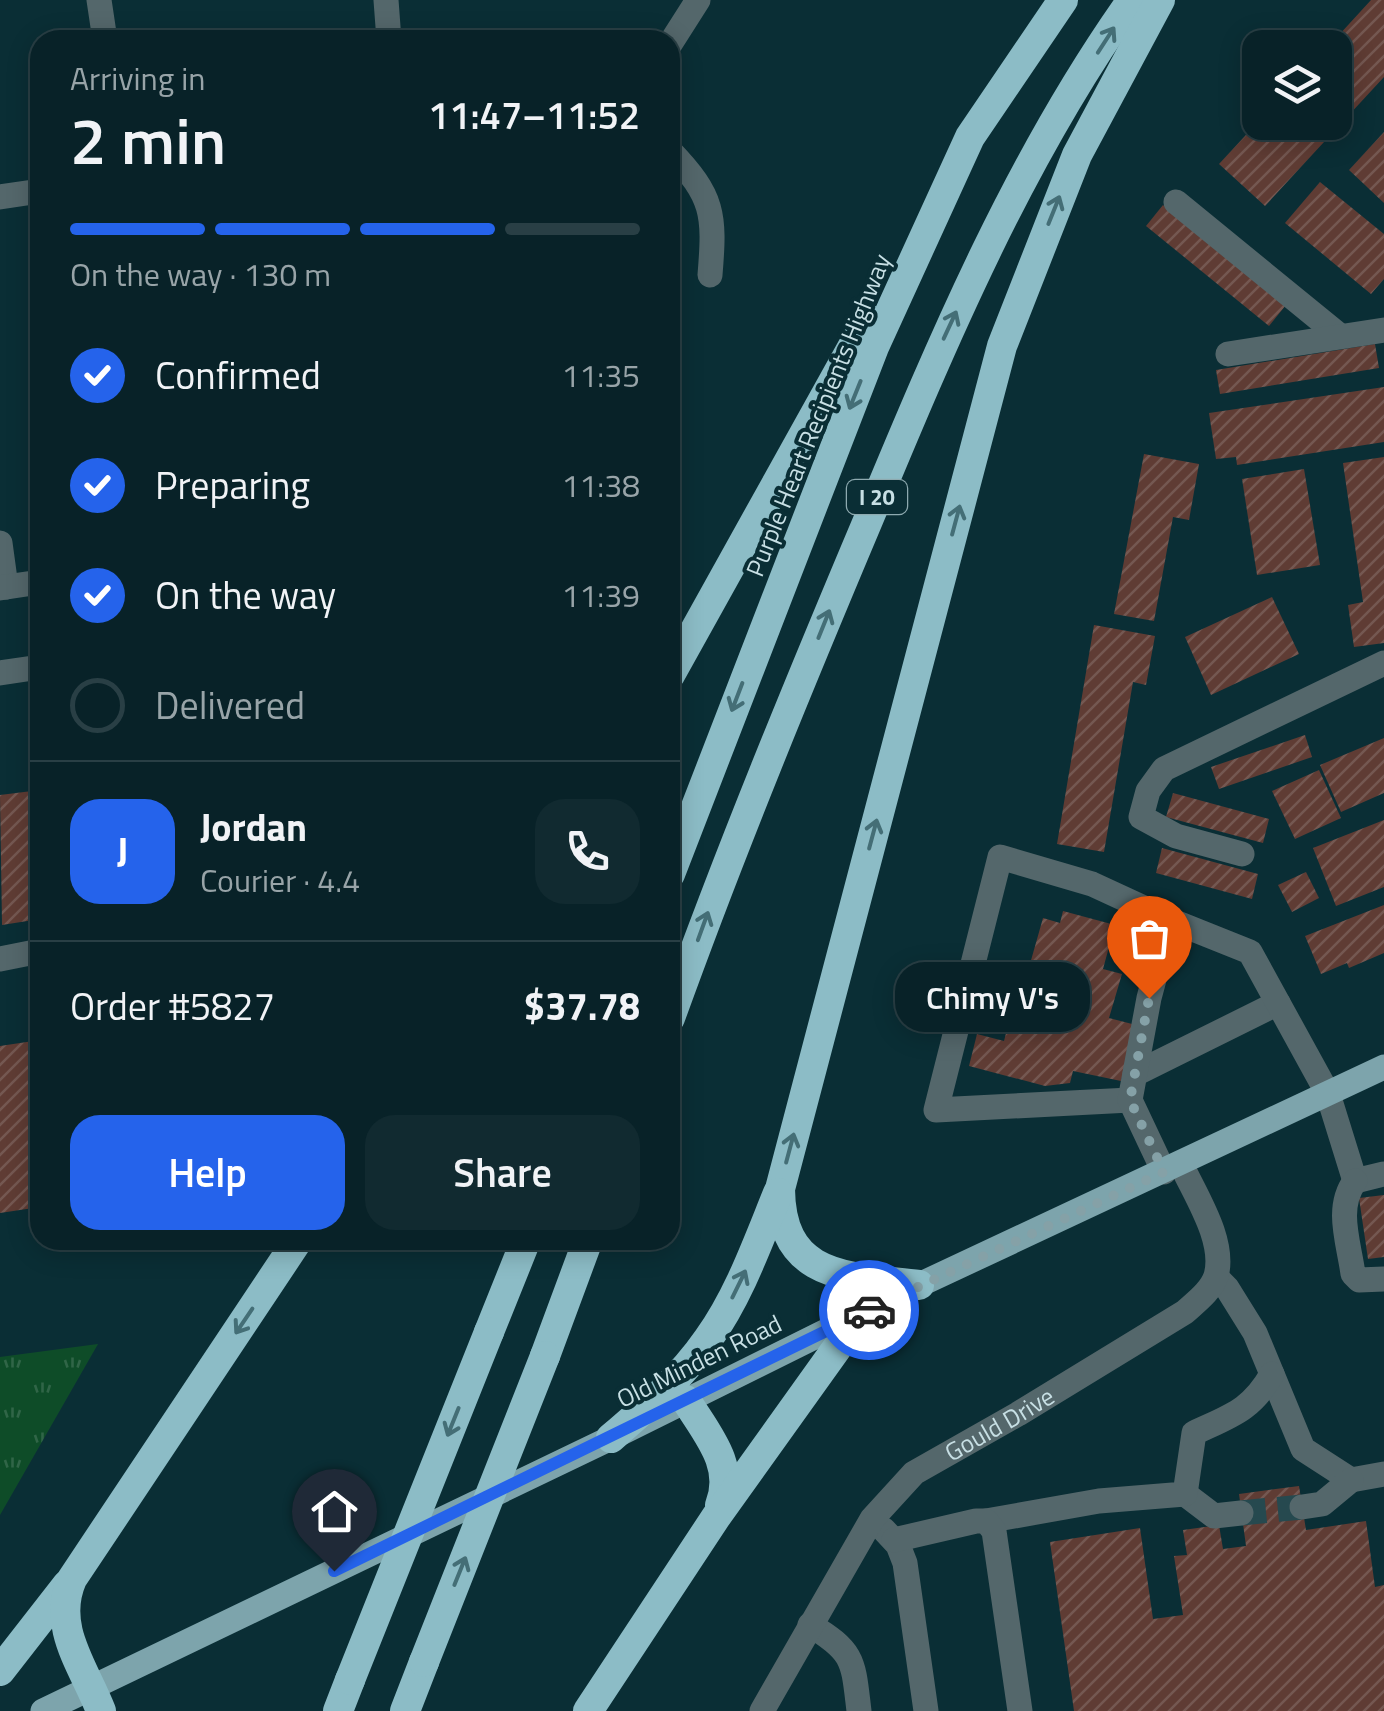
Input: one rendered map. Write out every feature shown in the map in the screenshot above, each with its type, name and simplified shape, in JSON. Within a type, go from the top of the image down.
[{"type":"highway","name":"Purple Heart Recipients Highway","points":[[680,848],[874,346],[970,137],[1063,0]]},
{"type":"highway","name":"I 20","points":[[680,992],[774,746],[949,326],[1029,168],[1132,0]]},
{"type":"highway","points":[[611,1438],[666,1390],[708,1339],[750,1260],[780,1188],[1002,346],[1076,155],[1160,0]]},
{"type":"highway","points":[[680,657],[970,137]]},
{"type":"highway","points":[[780,1188],[785,1233],[815,1263],[837,1274],[919,1286]]},
{"type":"highway","points":[[0,1670],[72,1578],[291,1250]]},
{"type":"highway","points":[[338,1711],[522,1250]]},
{"type":"highway","points":[[405,1711],[584,1250]]},
{"type":"highway","points":[[588,1711],[716,1517],[862,1313]]},
{"type":"highway","points":[[686,1400],[719,1453],[726,1472],[726,1491],[716,1517]]},
{"type":"highway","points":[[72,1578],[63,1604],[65,1625],[68,1640],[96,1699]]},
{"type":"main road","name":"Old Minden Road","points":[[42,1711],[96,1699],[862,1313],[1384,1067]]},
{"type":"street","points":[[99,0],[103,30]]},
{"type":"street","points":[[386,0],[388,30]]},
{"type":"street","points":[[679,30],[698,0]]},
{"type":"street","points":[[680,163],[698,182],[710,207],[710,275]]},
{"type":"street","points":[[0,197],[30,192]]},
{"type":"street","points":[[1176,202],[1340,336]]},
{"type":"street","points":[[1228,354],[1384,330]]},
{"type":"street","points":[[0,543],[3,587],[30,583]]},
{"type":"street","points":[[1242,854],[1176,836],[1142,817],[1148,791],[1164,769],[1384,664]]},
{"type":"street","points":[[0,672],[30,668]]},
{"type":"street","points":[[1130,1100],[936,1110],[1000,856],[1092,884],[1250,952],[1328,1094],[1354,1182]]},
{"type":"street","points":[[1170,920],[1149,998],[1130,1100],[1213,1236],[1216,1277],[1255,1333],[1303,1450],[1351,1480]]},
{"type":"street","points":[[0,959],[30,953]]},
{"type":"street","points":[[1135,1074],[1278,1002]]},
{"type":"street","points":[[1384,1174],[1354,1182],[1345,1195],[1343,1207],[1354,1274],[1359,1280],[1384,1279]]},
{"type":"street","name":"Gould Drive","points":[[762,1711],[872,1519],[914,1473],[1185,1312],[1204,1296],[1216,1277]]},
{"type":"street","points":[[1185,1494],[1194,1434],[1259,1398],[1272,1374]]},
{"type":"street","points":[[1302,1506],[1322,1504],[1351,1480],[1384,1474]]},
{"type":"street","points":[[894,1540],[1098,1501],[1185,1494],[1214,1516],[1241,1513]]},
{"type":"street","points":[[872,1519],[894,1540],[905,1563],[926,1711]]},
{"type":"street","points":[[986,1521],[994,1531],[1020,1711]]},
{"type":"street","points":[[810,1625],[838,1642],[848,1654],[859,1711]]},
{"type":"green space","points":[[98,1344],[0,1515],[0,1357]]},
{"type":"building","points":[[1371,0],[1384,0],[1384,77],[1352,112],[1352,30],[1344,30]]},
{"type":"building","points":[[1384,132],[1384,203],[1349,170]]},
{"type":"building","points":[[1242,139],[1326,140],[1265,206],[1219,164]]},
{"type":"building","points":[[1320,182],[1384,234],[1384,279],[1371,294],[1285,223]]},
{"type":"building","points":[[1163,205],[1286,305],[1269,326],[1146,226]]},
{"type":"building","points":[[1375,344],[1379,368],[1220,394],[1216,370]]},
{"type":"building","points":[[1384,387],[1384,442],[1237,465],[1236,457],[1216,459],[1209,413]]},
{"type":"building","points":[[1144,454],[1199,464],[1189,520],[1173,517],[1154,621],[1114,614]]},
{"type":"building","points":[[1384,457],[1384,643],[1354,647],[1348,605],[1363,602],[1343,463]]},
{"type":"building","points":[[1304,469],[1320,565],[1257,575],[1242,479]]},
{"type":"building","points":[[1272,597],[1299,654],[1211,695],[1185,637]]},
{"type":"building","points":[[1094,625],[1155,636],[1146,685],[1133,682],[1104,852],[1057,844]]},
{"type":"building","points":[[1305,735],[1312,757],[1219,789],[1211,767]]},
{"type":"building","points":[[1384,738],[1384,793],[1341,812],[1320,765]]},
{"type":"building","points":[[1319,770],[1341,818],[1295,839],[1272,791]]},
{"type":"building","points":[[30,791],[30,921],[2,925],[0,795]]},
{"type":"building","points":[[1173,793],[1269,819],[1263,843],[1166,817]]},
{"type":"building","points":[[1384,820],[1384,887],[1336,906],[1313,848]]},
{"type":"building","points":[[1162,848],[1258,874],[1252,899],[1156,873]]},
{"type":"building","points":[[1306,872],[1319,898],[1292,912],[1278,885]]},
{"type":"building","points":[[1384,905],[1384,953],[1349,968],[1347,963],[1321,974],[1305,936]]},
{"type":"building","points":[[1063,911],[1115,925],[1103,969],[1122,974],[1109,1018],[1136,1025],[1121,1081],[1073,1071],[1070,1083],[1045,1086],[969,1066],[977,1034],[1004,1041],[1021,976],[1026,978],[1043,918],[1060,923]]},
{"type":"building","points":[[30,1042],[30,1208],[0,1213],[0,1046]]},
{"type":"building","points":[[1384,1195],[1384,1257],[1368,1259],[1359,1198]]},
{"type":"building","points":[[1299,1486],[1306,1530],[1366,1521],[1375,1587],[1384,1585],[1384,1711],[1074,1711],[1050,1542],[1140,1528],[1153,1619],[1183,1615],[1174,1556],[1187,1555],[1183,1530],[1219,1525],[1223,1549],[1246,1546],[1239,1494]]},
{"type":"tunnel","points":[[1241,1513],[1302,1507]]},
{"type":"way so far","points":[[869,1310],[1164,1172],[1130,1100],[1149,998]]},
{"type":"place","name":"Chimy V's","points":[[1149,998]]},
{"type":"route","points":[[334,1571],[869,1310]]}]
